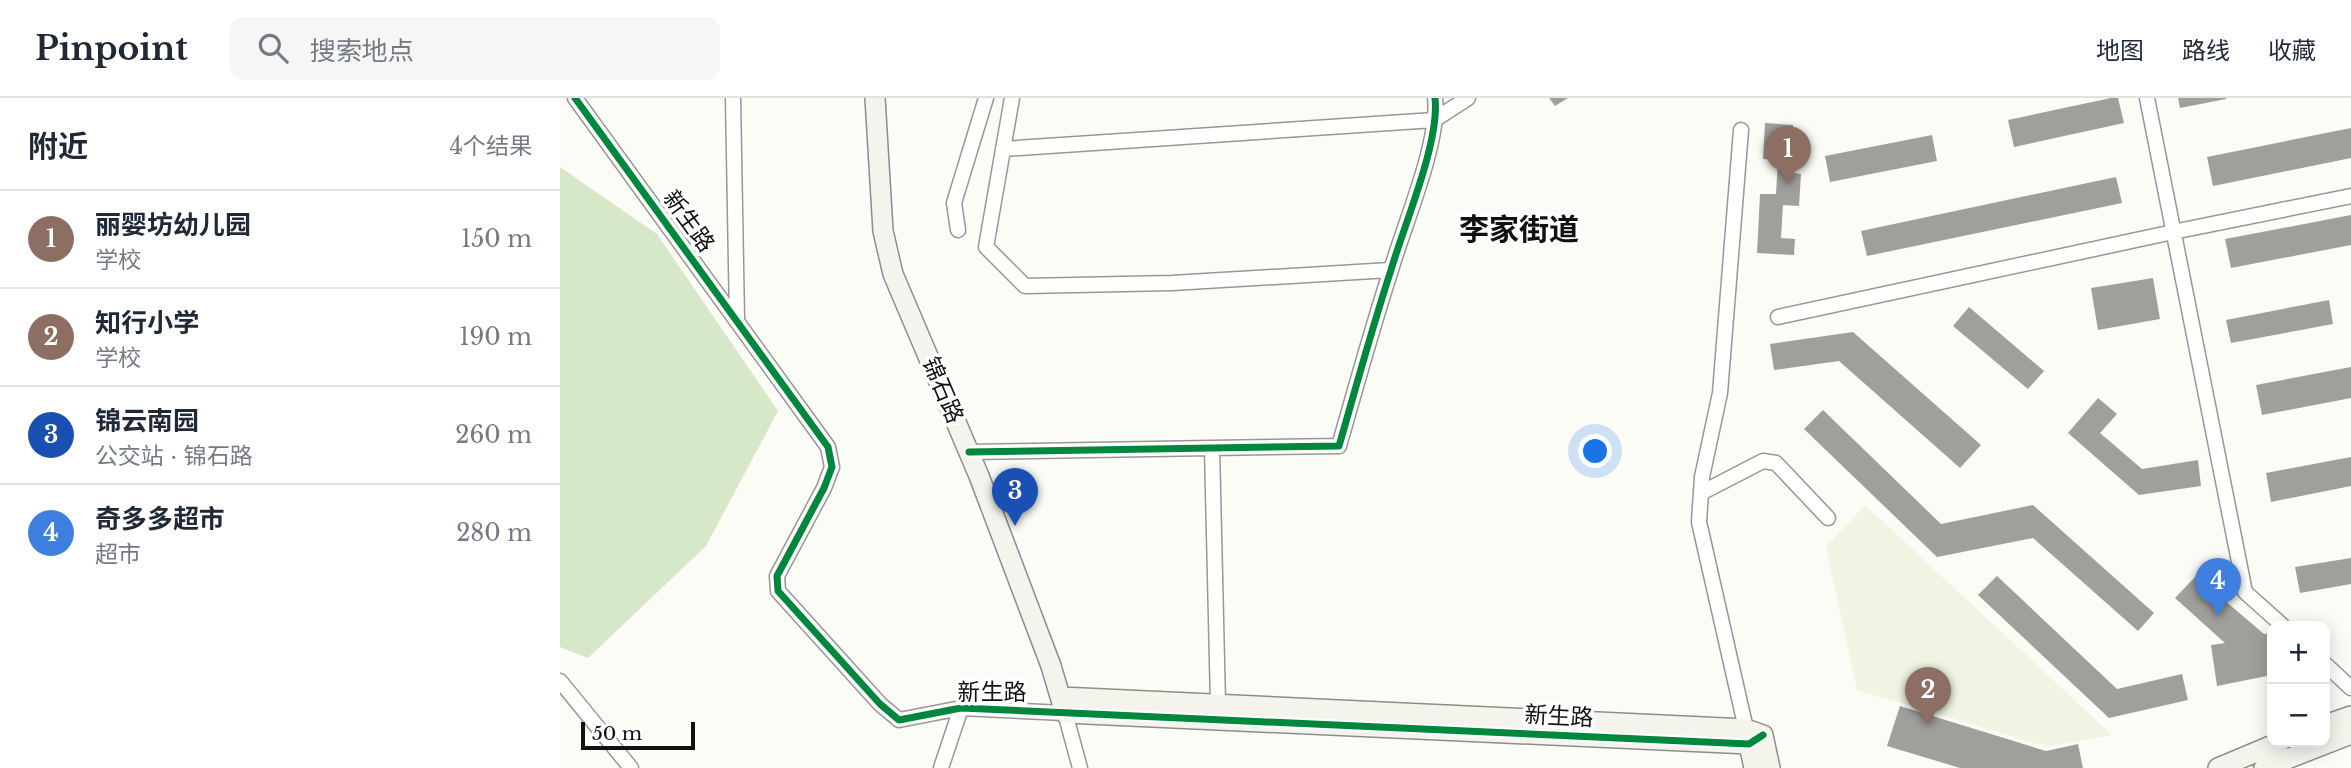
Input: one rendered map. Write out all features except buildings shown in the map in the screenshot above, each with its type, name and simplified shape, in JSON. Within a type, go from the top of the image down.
[{"type":"street","name":"新生路","points":[[575,98],[828,447],[832,467],[824,488],[777,576],[778,592],[880,704],[899,720],[961,708],[1218,704],[1753,736]]},
{"type":"street","points":[[733,98],[737,320]]},
{"type":"street","name":"锦石路","points":[[875,98],[883,230],[893,274],[969,452],[1051,666],[1063,705]]},
{"type":"street","points":[[958,230],[954,203],[986,98]]},
{"type":"street","points":[[1012,98],[986,247],[1025,286],[1172,283],[1391,270]]},
{"type":"street","points":[[969,452],[1339,446],[1426,162],[1435,98]]},
{"type":"street","points":[[1003,149],[1434,120],[1468,98]]},
{"type":"street","points":[[2147,98],[2245,592],[2277,621]]},
{"type":"street","points":[[1741,130],[1720,393],[1702,477],[1699,522],[1753,736],[1754,768]]},
{"type":"street","points":[[1778,317],[2351,196]]},
{"type":"street","points":[[1212,448],[1218,704]]},
{"type":"street","points":[[1701,493],[1763,461],[1776,463],[1828,517]]},
{"type":"street","points":[[2330,669],[2351,688]]},
{"type":"street","points":[[560,681],[631,768]]},
{"type":"street","name":"新生路","points":[[1063,705],[1753,736]]},
{"type":"street","points":[[1063,705],[1080,768]]},
{"type":"street","points":[[941,768],[961,708]]},
{"type":"street","points":[[2330,723],[2351,716]]},
{"type":"street","points":[[2264,768],[2351,734]]},
{"type":"street","points":[[1753,736],[1770,768]]},
{"type":"street","points":[[2218,768],[2268,747]]},
{"type":"green space","points":[[560,167],[657,234],[778,411],[706,546],[588,658],[560,647]]},
{"type":"green space","points":[[1865,505],[2112,735],[2047,747],[1857,690],[1826,547]]},
{"type":"cycle path","points":[[575,98],[828,447],[832,467],[824,488],[777,576],[778,591],[880,704],[899,720],[961,708],[1749,744],[1763,735]]},
{"type":"cycle path","points":[[969,452],[1339,446],[1377,314],[1427,160],[1435,116],[1435,98]]},
{"type":"place","name":"丽婴坊幼儿园","points":[[1788,184]]},
{"type":"place","name":"锦云南园","points":[[1015,526]]},
{"type":"place","name":"奇多多超市","points":[[2218,616]]},
{"type":"place","name":"知行小学","points":[[1928,725]]},
{"type":"district","name":"李家街道","points":[[1519,229]]}]
